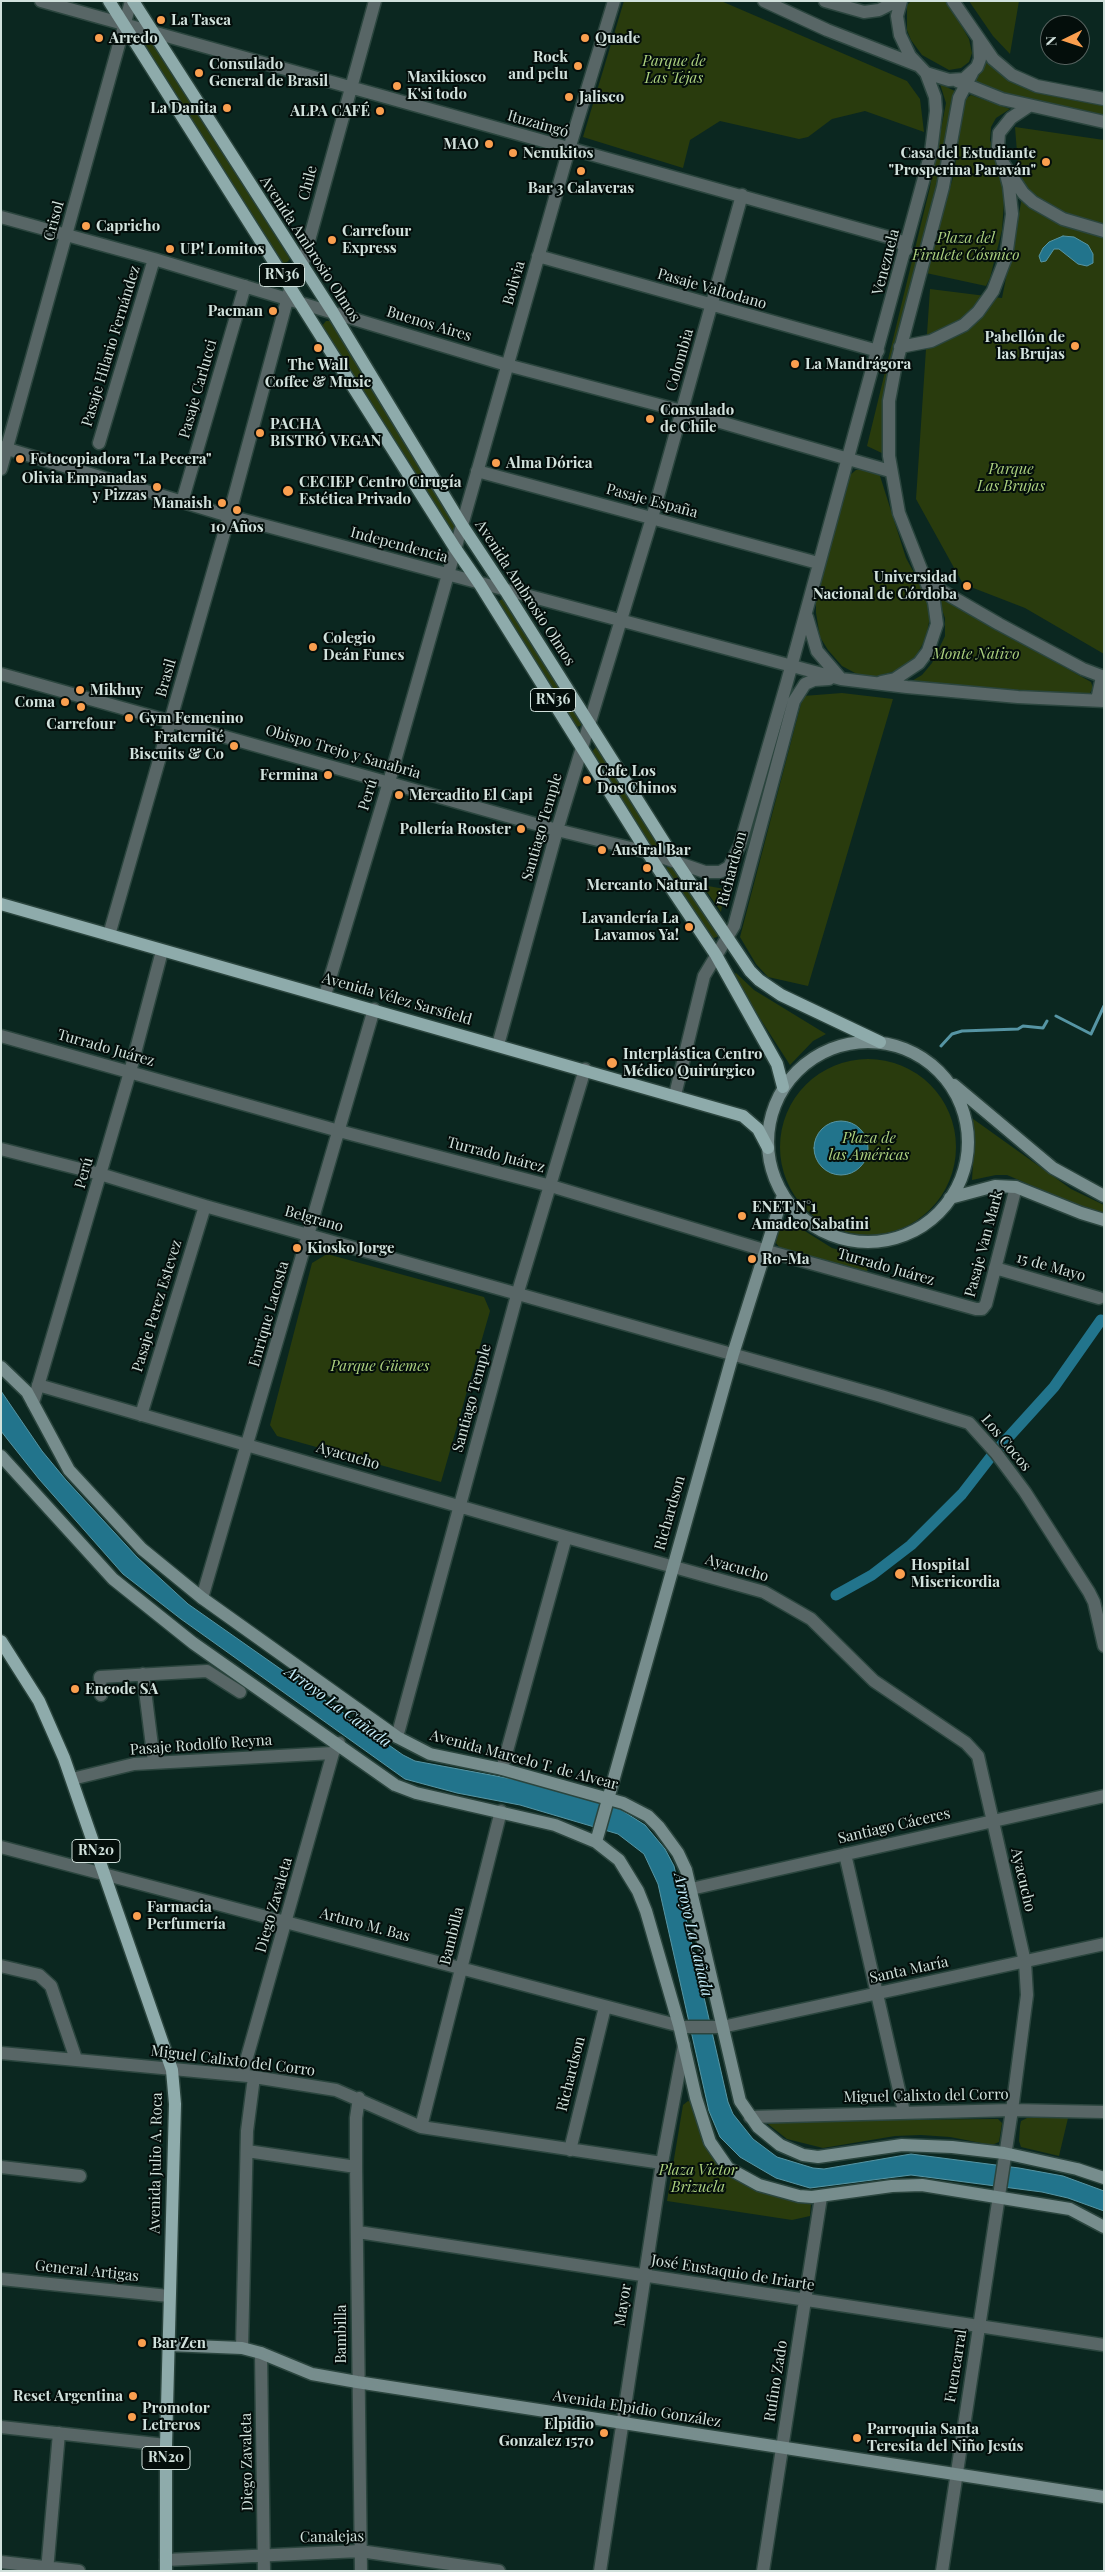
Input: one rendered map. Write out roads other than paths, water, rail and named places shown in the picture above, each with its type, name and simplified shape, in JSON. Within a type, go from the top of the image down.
[{"type":"main road","name":"RN36","points":[[110,1],[289,295],[300,303],[479,583],[647,852],[716,955],[777,1064],[783,1087]]},
{"type":"main road","name":"Avenida Ambrosio Olmos","points":[[132,1],[332,312],[462,525],[506,590],[676,861],[750,971],[768,987],[880,1042]]},
{"type":"main road","name":"Avenida Vélez Sarsfield","points":[[1,904],[585,1069],[743,1116],[758,1129],[768,1148]]},
{"type":"main road","name":"RN36","points":[[942,1075],[957,1097],[966,1122],[967,1140],[962,1174],[950,1198],[935,1216],[917,1229],[896,1238],[873,1242],[850,1241],[828,1234],[808,1222],[783,1195],[773,1172],[768,1148],[774,1108],[783,1087],[803,1066],[820,1054],[839,1046],[860,1042],[880,1042],[898,1046],[924,1059],[1053,1168],[1104,1196]]},
{"type":"main road","points":[[950,1198],[995,1186],[1016,1188],[1104,1220]]},
{"type":"main road","name":"Richardson","points":[[598,1836],[733,1354],[767,1251],[783,1195]]},
{"type":"main road","name":"Avenida Marcelo T. de Alvear","points":[[1,1367],[16,1379],[33,1403],[62,1461],[78,1481],[142,1549],[202,1598],[397,1736],[430,1754],[502,1769],[634,1809],[659,1826],[678,1853],[691,1889],[734,2083],[740,2101],[758,2127],[780,2146],[804,2155],[818,2157],[883,2147],[921,2144],[1077,2169],[1104,2178]]},
{"type":"main road","points":[[1,1456],[113,1579],[193,1643],[336,1748],[396,1785],[416,1792],[501,1811],[598,1836],[619,1860],[638,1891],[653,1930],[682,2026],[684,2045],[696,2098],[710,2142],[728,2168],[769,2189],[799,2196],[821,2196],[907,2185],[999,2193],[1070,2209],[1104,2227]]},
{"type":"main road","name":"Avenida Julio A. Roca","points":[[1,1641],[39,1702],[72,1779],[172,2070],[175,2104],[166,2445],[166,2565]]},
{"type":"main road","name":"Avenida Elpidio González","points":[[168,2345],[242,2348],[261,2353],[312,2374],[357,2382],[1104,2496]]},
{"type":"street","name":"Ituzaingó","points":[[41,1],[895,239],[900,241],[906,250]]},
{"type":"street","name":"Crisol","points":[[1,469],[4,448],[68,236],[132,1]]},
{"type":"street","name":"Chile","points":[[229,516],[289,295],[302,266],[375,1]]},
{"type":"street","name":"Bolivia","points":[[448,574],[538,256],[614,1]]},
{"type":"street","points":[[764,1],[826,30],[1002,99],[1104,122]]},
{"type":"street","points":[[825,1],[864,12],[879,10],[897,1]]},
{"type":"street","name":"Venezuela","points":[[791,667],[818,562],[906,250],[931,152],[936,111],[935,98],[922,69],[900,35],[897,16],[901,1]]},
{"type":"street","points":[[953,1],[979,40],[1000,66],[1024,81],[1050,89],[1104,99]]},
{"type":"street","points":[[873,684],[895,679],[910,671],[928,651],[934,637],[936,610],[899,514],[890,471],[889,401],[900,348],[943,186],[961,83],[972,73],[980,59],[979,40]]},
{"type":"street","points":[[900,348],[931,341],[964,325],[978,312],[993,291],[1006,257],[1012,214],[1012,201],[998,147],[999,133],[1011,118],[1029,106]]},
{"type":"street","points":[[1003,164],[1023,193],[1034,202],[1063,219],[1104,231]]},
{"type":"street","name":"Colombia","points":[[621,620],[713,306],[742,195]]},
{"type":"street","points":[[1,217],[245,286],[289,295]]},
{"type":"street","name":"Pasaje Valtodano","points":[[538,256],[878,351]]},
{"type":"street","name":"Pasaje Hilario Fernández","points":[[99,443],[154,259]]},
{"type":"street","name":"Pasaje Carlucci","points":[[182,502],[245,286]]},
{"type":"street","name":"Buenos Aires","points":[[300,303],[507,365],[682,411],[848,458]]},
{"type":"street","name":"Independencia","points":[[4,448],[229,516],[791,667],[841,678]]},
{"type":"street","points":[[848,458],[890,471]]},
{"type":"street","name":"Pasaje España","points":[[477,471],[818,562]]},
{"type":"street","name":"Brasil","points":[[109,935],[229,516]]},
{"type":"street","points":[[841,678],[873,684],[1018,697],[1100,700],[1103,677],[999,624],[942,590],[922,572]]},
{"type":"street","name":"Perú","points":[[325,995],[389,782],[448,574]]},
{"type":"street","name":"Venezuela","points":[[806,612],[817,651],[841,678]]},
{"type":"street","name":"Santiago Temple","points":[[498,1045],[557,830],[621,620]]},
{"type":"street","name":"Richardson","points":[[676,861],[698,870],[720,872],[729,867],[735,858],[791,667]]},
{"type":"street","name":"Obispo Trejo y Sanabria","points":[[1,674],[171,720],[557,830],[676,861]]},
{"type":"street","name":"Richardson","points":[[675,1095],[704,976],[728,938],[736,917],[794,701],[805,684],[814,680],[841,678]]},
{"type":"street","name":"Perú","points":[[33,1403],[130,1072],[162,950]]},
{"type":"street","name":"Enrique Lacosta","points":[[202,1598],[374,1009]]},
{"type":"street","name":"Turrado Juárez","points":[[1,1036],[339,1131],[551,1186],[767,1251],[976,1309],[982,1309]]},
{"type":"street","name":"Santiago Temple","points":[[397,1736],[517,1295],[585,1069]]},
{"type":"street","name":"Belgrano","points":[[1,1150],[100,1174],[517,1295],[733,1354]]},
{"type":"street","name":"Pasaje Van Mark","points":[[982,1309],[986,1304],[1016,1188]]},
{"type":"street","name":"Pasaje Perez Estevez","points":[[141,1415],[205,1206]]},
{"type":"street","name":"15 de Mayo","points":[[995,1268],[1099,1298]]},
{"type":"street","name":"Los Cocos","points":[[733,1354],[969,1423],[996,1453],[1025,1492],[1089,1592],[1094,1602],[1104,1646]]},
{"type":"street","name":"Ayacucho","points":[[38,1385],[764,1592],[811,1619],[874,1680],[972,1748],[980,1764],[1027,1976],[1025,2022],[999,2193]]},
{"type":"street","points":[[502,1769],[566,1537]]},
{"type":"street","points":[[101,1695],[100,1677],[207,1671],[240,1692]]},
{"type":"street","points":[[143,1674],[154,1762]]},
{"type":"street","name":"Pasaje Rodolfo Reyna","points":[[72,1779],[119,1767],[154,1762],[336,1748]]},
{"type":"street","name":"Diego Zavaleta","points":[[242,2348],[248,2076],[286,1921],[336,1748]]},
{"type":"street","name":"Santiago Cáceres","points":[[691,1889],[1104,1796]]},
{"type":"street","name":"Bambilla","points":[[421,2127],[501,1811]]},
{"type":"street","name":"Arturo M. Bas","points":[[1,1847],[605,2007],[682,2026],[722,2027]]},
{"type":"street","points":[[845,1854],[904,2112]]},
{"type":"street","name":"Santa María","points":[[722,2027],[1104,1944]]},
{"type":"street","points":[[1,1966],[38,1975],[51,1986],[76,2060]]},
{"type":"street","name":"Richardson","points":[[570,2150],[605,2007]]},
{"type":"street","name":"Mayor","points":[[600,2571],[620,2423],[662,2163],[684,2045]]},
{"type":"street","name":"Miguel Calixto del Corro","points":[[1,2053],[248,2076],[336,2090],[359,2098],[421,2127],[662,2163]]},
{"type":"street","name":"Bambilla","points":[[359,2098],[356,2118],[356,2167],[358,2232],[357,2382],[361,2571]]},
{"type":"street","name":"Miguel Calixto del Corro","points":[[750,2117],[1012,2110],[1104,2112]]},
{"type":"street","points":[[247,2151],[356,2167]]},
{"type":"street","points":[[1,2166],[80,2176]]},
{"type":"street","name":"Fuencarral","points":[[942,2571],[999,2193]]},
{"type":"street","name":"Rufino Zado","points":[[763,2571],[821,2196]]},
{"type":"street","name":"José Eustaquio de Iriarte","points":[[358,2232],[1104,2345]]},
{"type":"street","name":"General Artigas","points":[[1,2279],[169,2296]]},
{"type":"street","name":"Diego Zavaleta","points":[[261,2353],[264,2571]]},
{"type":"street","points":[[1,2427],[166,2445]]},
{"type":"street","points":[[48,2569],[59,2433]]},
{"type":"street","name":"Canalejas","points":[[166,2565],[264,2555],[360,2551],[499,2571]]},
{"type":"street","points":[[1,2562],[48,2569],[79,2571]]},
{"type":"water","points":[[1063,236],[1074,237],[1088,245],[1093,254],[1093,263],[1087,266],[1078,264],[1059,249],[1054,249],[1046,261],[1041,262],[1039,256],[1043,248],[1049,242]]},
{"type":"water","points":[[841,1121],[860,1129],[868,1148],[860,1167],[841,1175],[822,1167],[814,1148],[822,1129]]},
{"type":"water","points":[[1,1391],[42,1451],[66,1480],[137,1557],[188,1604],[403,1755],[415,1761],[523,1781],[618,1808],[645,1825],[665,1849],[674,1866],[728,2102],[733,2114],[753,2139],[777,2157],[813,2168],[824,2169],[911,2154],[1019,2168],[1063,2176],[1104,2191],[1104,2211],[1068,2198],[1042,2192],[911,2175],[810,2188],[776,2178],[740,2157],[720,2137],[709,2111],[658,1884],[644,1854],[618,1834],[520,1805],[457,1793],[405,1779],[181,1619],[123,1574],[39,1479],[8,1440],[1,1431]]},
{"type":"waterway","points":[[1056,1016],[1091,1034],[1104,1006]]},
{"type":"waterway","points":[[941,1046],[952,1034],[962,1031],[1018,1029],[1023,1026],[1043,1028],[1047,1021]]},
{"type":"waterway","points":[[996,1451],[1054,1387],[1101,1320]]},
{"type":"waterway","points":[[836,1595],[872,1575],[911,1545],[962,1494],[993,1454]]},
{"type":"place","name":"La Tasca","points":[[161,20]]},
{"type":"place","name":"Arredo","points":[[99,38]]},
{"type":"place","name":"Quade","points":[[585,38]]},
{"type":"place","name":"Rock and pelu","points":[[578,66]]},
{"type":"place","name":"Consulado General de Brasil","points":[[199,73]]},
{"type":"place","name":"Maxikiosco K'si todo","points":[[397,86]]},
{"type":"place","name":"Jalisco","points":[[569,97]]},
{"type":"place","name":"La Danita","points":[[227,108]]},
{"type":"place","name":"ALPA CAFÉ","points":[[380,111]]},
{"type":"place","name":"MAO","points":[[489,144]]},
{"type":"place","name":"Nenukitos","points":[[513,153]]},
{"type":"place","name":"Casa del Estudiante \"Prosperina Paraván\"","points":[[1046,162]]},
{"type":"place","name":"Bar 3 Calaveras","points":[[581,171]]},
{"type":"place","name":"Capricho","points":[[86,226]]},
{"type":"place","name":"Carrefour Express","points":[[332,240]]},
{"type":"place","name":"UP! Lomitos","points":[[170,249]]},
{"type":"place","name":"Pacman","points":[[273,311]]},
{"type":"place","name":"Pabellón de las Brujas","points":[[1075,346]]},
{"type":"place","name":"The Wall Coffee & Music","points":[[318,348]]},
{"type":"place","name":"La Mandrágora","points":[[795,364]]},
{"type":"place","name":"Consulado de Chile","points":[[650,419]]},
{"type":"place","name":"PACHA BISTRÓ VEGAN","points":[[260,433]]},
{"type":"place","name":"Fotocopiadora \"La Pecera\"","points":[[20,459]]},
{"type":"place","name":"Alma Dórica","points":[[496,463]]},
{"type":"place","name":"Olivia Empanadas y Pizzas","points":[[157,487]]},
{"type":"place","name":"CECIEP Centro Cirugía Estética Privado","points":[[288,491]]},
{"type":"place","name":"Manaish","points":[[222,503]]},
{"type":"place","name":"10 Años","points":[[237,510]]},
{"type":"place","name":"Universidad Nacional de Córdoba","points":[[967,586]]},
{"type":"place","name":"Colegio Deán Funes","points":[[313,647]]},
{"type":"place","name":"Mikhuy","points":[[80,690]]},
{"type":"place","name":"Coma","points":[[65,702]]},
{"type":"place","name":"Carrefour","points":[[81,707]]},
{"type":"place","name":"Gym Femenino","points":[[129,718]]},
{"type":"place","name":"Fraternité Biscuits & Co","points":[[234,746]]},
{"type":"place","name":"Fermina","points":[[328,775]]},
{"type":"place","name":"Cafe Los Dos Chinos","points":[[587,780]]},
{"type":"place","name":"Mercadito El Capi","points":[[399,795]]},
{"type":"place","name":"Pollería Rooster","points":[[521,829]]},
{"type":"place","name":"Austral Bar","points":[[602,850]]},
{"type":"place","name":"Mercanto Natural","points":[[647,868]]},
{"type":"place","name":"Lavandería La Lavamos Ya!","points":[[689,927]]},
{"type":"place","name":"Interplástica Centro Médico Quirúrgico","points":[[612,1063]]},
{"type":"place","name":"ENET N°1 Amadeo Sabatini","points":[[742,1216]]},
{"type":"place","name":"Kiosko Jorge","points":[[297,1248]]},
{"type":"place","name":"Ro-Ma","points":[[752,1259]]},
{"type":"place","name":"Hospital Misericordia","points":[[900,1574]]},
{"type":"place","name":"Encode SA","points":[[75,1689]]},
{"type":"place","name":"Farmacia Perfumería","points":[[137,1916]]},
{"type":"place","name":"Bar Zen","points":[[142,2343]]},
{"type":"place","name":"Reset Argentina","points":[[133,2396]]},
{"type":"place","name":"Promotor Letreros","points":[[132,2417]]},
{"type":"place","name":"Elpidio Gonzalez 1570","points":[[604,2433]]},
{"type":"place","name":"Parroquia Santa Teresita del Niño Jesús","points":[[857,2438]]},
{"type":"park label","name":"Parque de Las Tejas","points":[[674,70]]},
{"type":"park label","name":"Plaza del Firulete Cósmico","points":[[966,246]]},
{"type":"park label","name":"Parque Las Brujas","points":[[1011,478]]},
{"type":"park label","name":"Monte Nativo","points":[[976,654]]},
{"type":"park label","name":"Plaza de las Américas","points":[[869,1146]]},
{"type":"park label","name":"Parque Güemes","points":[[380,1366]]},
{"type":"park label","name":"Plaza Victor Brizuela","points":[[698,2178]]},
{"type":"water label","name":"Arroyo La Cañada","points":[[338,1707]]},
{"type":"water label","name":"Arroyo La Cañada","points":[[693,1935]]}]
